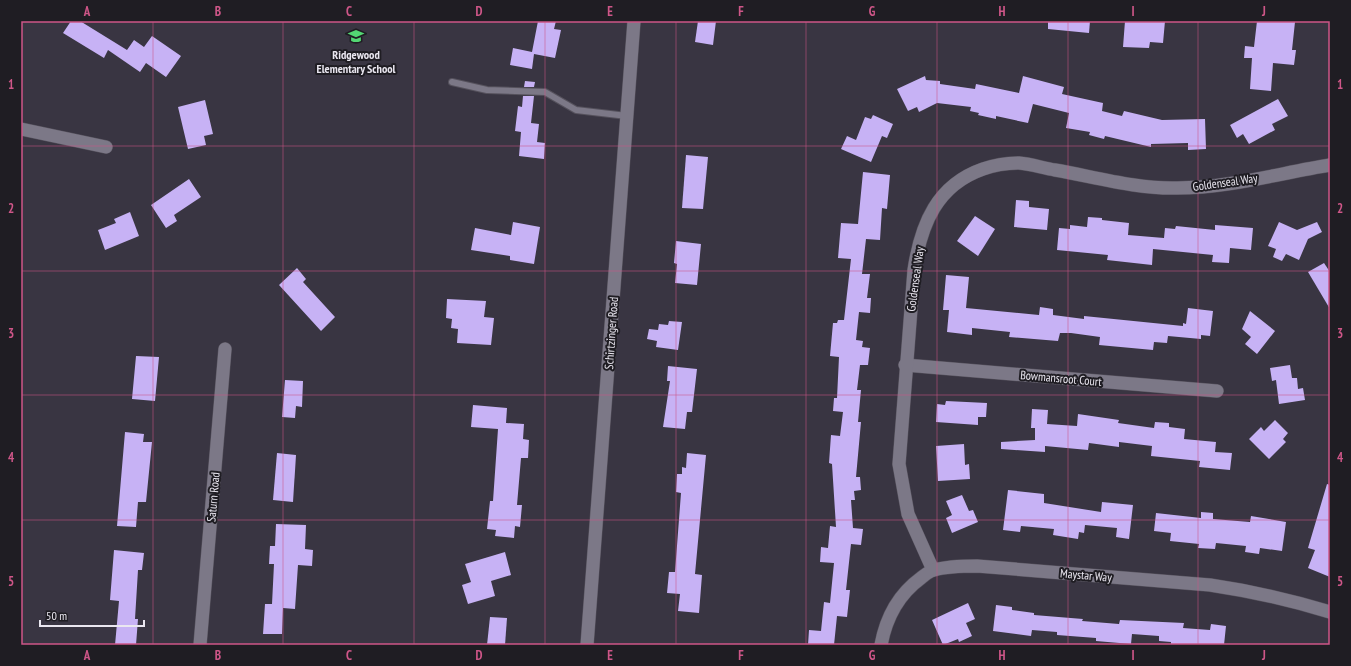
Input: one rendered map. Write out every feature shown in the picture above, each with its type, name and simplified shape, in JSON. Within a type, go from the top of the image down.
[{"type":"street","name":"Schirtzinger Road","points":[[587,645],[634,21]]},
{"type":"street","points":[[21,129],[106,147]]},
{"type":"street","name":"Goldenseal Way","points":[[932,570],[908,514],[899,464],[905,365],[914,270],[919,244],[935,205],[943,194],[952,185],[972,173],[995,165],[1019,163],[1136,186],[1177,188],[1235,183],[1330,165]]},
{"type":"street","name":"Saturn Road","points":[[200,645],[225,349]]},
{"type":"street","name":"Bowmansroot Court","points":[[905,365],[1216,391]]},
{"type":"street","name":"Maystar Way","points":[[881,645],[889,617],[900,598],[916,582],[932,570],[952,566],[977,566],[1210,586],[1254,592],[1330,612]]},
{"type":"lane","points":[[452,82],[487,90],[545,92],[576,110],[628,116]]},
{"type":"building","points":[[71,21],[80,21],[127,50],[134,40],[144,47],[152,36],[181,56],[166,77],[146,63],[140,72],[108,50],[104,58],[63,33]]},
{"type":"building","points":[[538,21],[556,21],[554,29],[561,30],[555,58],[534,54],[532,69],[510,65],[513,48],[532,52]]},
{"type":"building","points":[[698,21],[716,21],[713,45],[695,42]]},
{"type":"building","points":[[1048,21],[1090,21],[1089,33],[1048,29]]},
{"type":"building","points":[[1125,21],[1165,21],[1163,43],[1150,42],[1149,48],[1123,47]]},
{"type":"building","points":[[1257,21],[1295,22],[1292,50],[1296,50],[1294,65],[1273,63],[1271,91],[1250,89],[1252,58],[1244,58],[1245,46],[1254,47]]},
{"type":"building","points":[[925,76],[926,80],[940,81],[940,84],[975,89],[976,84],[1019,93],[1023,76],[1064,87],[1062,94],[1103,103],[1102,111],[1122,116],[1124,111],[1162,120],[1205,119],[1206,149],[1188,150],[1188,143],[1151,144],[1151,147],[1105,136],[1104,139],[1089,135],[1090,132],[1066,128],[1069,113],[1033,104],[1028,123],[996,116],[996,119],[978,115],[979,113],[970,111],[971,107],[937,103],[919,112],[917,107],[908,111],[897,89]]},
{"type":"building","points":[[525,81],[535,82],[534,87],[524,87]]},
{"type":"building","points":[[523,96],[534,96],[531,123],[539,124],[537,142],[545,143],[544,159],[519,156],[521,132],[515,131],[518,106],[522,107]]},
{"type":"building","points":[[1278,99],[1288,116],[1272,124],[1275,130],[1249,144],[1243,134],[1237,138],[1230,125]]},
{"type":"building","points":[[205,100],[213,134],[204,136],[206,145],[188,149],[178,107]]},
{"type":"building","points":[[873,115],[893,124],[887,138],[882,136],[871,162],[841,149],[847,136],[856,140],[865,117],[871,119]]},
{"type":"building","points":[[686,155],[708,157],[703,209],[682,208]]},
{"type":"building","points":[[863,172],[890,175],[887,209],[882,208],[880,240],[866,239],[862,274],[870,274],[867,298],[871,298],[870,313],[859,312],[856,340],[863,341],[862,347],[870,348],[868,365],[860,365],[857,390],[861,390],[858,422],[861,422],[856,477],[860,477],[861,490],[854,491],[855,500],[851,500],[853,528],[863,529],[861,545],[851,544],[846,590],[850,590],[847,617],[837,616],[834,645],[808,645],[809,630],[821,631],[824,602],[830,603],[834,563],[820,562],[821,547],[828,548],[830,526],[836,527],[832,464],[829,463],[831,435],[840,436],[843,412],[833,411],[834,398],[837,398],[839,357],[830,356],[833,323],[837,323],[838,320],[844,320],[851,259],[838,258],[841,223],[858,224]]},
{"type":"building","points":[[189,179],[201,197],[174,215],[177,221],[166,228],[151,205]]},
{"type":"building","points":[[1016,200],[1029,201],[1029,207],[1049,209],[1047,230],[1014,227]]},
{"type":"building","points":[[130,212],[139,236],[105,250],[98,230],[116,223],[114,219]]},
{"type":"building","points":[[975,216],[995,229],[978,256],[957,241]]},
{"type":"building","points":[[1088,217],[1129,223],[1128,235],[1164,238],[1165,228],[1175,229],[1176,226],[1215,230],[1215,225],[1253,228],[1251,250],[1230,248],[1229,263],[1212,262],[1213,255],[1153,249],[1152,265],[1107,260],[1108,255],[1057,250],[1059,228],[1070,229],[1070,225],[1087,227]]},
{"type":"building","points":[[513,222],[540,227],[534,264],[510,260],[510,256],[471,250],[475,228],[511,235]]},
{"type":"building","points":[[1279,222],[1297,230],[1317,222],[1322,232],[1308,239],[1299,260],[1286,254],[1282,261],[1273,257],[1276,249],[1268,246]]},
{"type":"building","points":[[676,241],[701,244],[697,285],[675,283],[677,264],[674,263]]},
{"type":"building","points":[[1324,263],[1330,272],[1330,309],[1308,272]]},
{"type":"building","points":[[297,268],[306,279],[303,282],[335,317],[321,331],[279,285]]},
{"type":"building","points":[[946,275],[969,277],[966,308],[1039,315],[1040,307],[1053,309],[1053,315],[1084,319],[1084,316],[1183,326],[1183,323],[1186,324],[1188,308],[1213,311],[1210,336],[1201,335],[1201,339],[1168,336],[1167,343],[1154,342],[1153,350],[1099,345],[1100,337],[1071,333],[1060,333],[1058,341],[1009,337],[1010,332],[972,328],[972,335],[947,332],[949,310],[943,310]]},
{"type":"building","points":[[447,299],[486,301],[484,317],[494,318],[491,345],[457,343],[458,329],[451,328],[452,319],[446,318]]},
{"type":"building","points":[[1250,311],[1275,331],[1257,354],[1245,344],[1251,337],[1242,329]]},
{"type":"building","points":[[669,321],[682,322],[678,350],[656,347],[657,341],[647,339],[649,329],[658,330],[659,324],[668,325]]},
{"type":"building","points":[[136,356],[159,357],[155,401],[132,399]]},
{"type":"building","points":[[1290,365],[1292,378],[1297,378],[1298,389],[1303,388],[1305,400],[1279,404],[1276,380],[1272,381],[1270,368]]},
{"type":"building","points":[[668,366],[697,369],[692,412],[687,412],[685,429],[663,427],[670,381],[667,381]]},
{"type":"building","points":[[285,380],[303,381],[302,407],[296,406],[295,418],[282,417]]},
{"type":"building","points":[[946,401],[987,403],[986,417],[978,417],[978,425],[936,422],[937,404],[945,405]]},
{"type":"building","points":[[473,405],[507,408],[506,423],[524,424],[523,439],[529,440],[528,458],[521,458],[517,505],[522,505],[520,527],[515,526],[514,538],[495,536],[496,530],[487,529],[490,501],[493,501],[498,429],[471,427]]},
{"type":"building","points":[[1032,409],[1048,410],[1047,424],[1077,426],[1078,414],[1119,420],[1118,423],[1154,428],[1155,422],[1169,423],[1169,427],[1185,429],[1184,439],[1216,442],[1215,452],[1232,453],[1230,470],[1199,467],[1200,461],[1151,456],[1152,446],[1119,442],[1119,447],[1089,443],[1088,450],[1045,446],[1045,452],[1001,449],[1001,442],[1035,440],[1035,428],[1031,428]]},
{"type":"building","points":[[1275,420],[1288,433],[1283,439],[1286,442],[1269,459],[1249,439],[1261,427],[1264,431]]},
{"type":"building","points":[[125,432],[144,434],[143,442],[152,442],[146,502],[138,502],[136,527],[117,526]]},
{"type":"building","points":[[964,444],[965,465],[969,464],[970,479],[938,481],[936,446]]},
{"type":"building","points":[[277,453],[296,455],[293,502],[273,500]]},
{"type":"building","points":[[687,453],[706,455],[695,574],[702,575],[699,613],[678,611],[680,594],[667,593],[669,572],[675,572],[681,493],[676,492],[677,474],[682,474],[682,467],[686,468]]},
{"type":"building","points":[[1327,484],[1330,485],[1330,577],[1308,568],[1315,550],[1308,548]]},
{"type":"building","points":[[1008,490],[1044,494],[1044,503],[1101,512],[1102,502],[1133,505],[1129,539],[1116,537],[1117,528],[1085,525],[1084,533],[1079,532],[1078,539],[1053,535],[1054,529],[1021,526],[1020,532],[1003,530]]},
{"type":"building","points":[[962,495],[969,511],[973,510],[978,522],[952,533],[946,518],[952,515],[946,501]]},
{"type":"building","points":[[1201,512],[1213,513],[1213,519],[1250,522],[1251,516],[1286,522],[1282,551],[1260,548],[1259,554],[1245,552],[1246,546],[1216,543],[1215,549],[1198,548],[1199,544],[1170,541],[1171,533],[1154,531],[1156,513],[1201,518]]},
{"type":"building","points":[[276,524],[306,525],[305,549],[313,550],[312,566],[298,565],[295,609],[283,608],[282,634],[263,634],[265,604],[272,604],[274,564],[269,564],[270,546],[275,546]]},
{"type":"building","points":[[114,550],[144,553],[142,570],[138,570],[135,619],[138,619],[136,645],[115,645],[119,601],[110,600]]},
{"type":"building","points":[[505,552],[511,575],[491,581],[495,596],[468,604],[462,585],[471,582],[465,564]]},
{"type":"building","points":[[968,603],[975,619],[966,623],[972,636],[959,642],[958,639],[943,645],[932,620]]},
{"type":"building","points":[[996,605],[1012,607],[1012,610],[1034,613],[1034,615],[1083,619],[1082,621],[1119,624],[1120,620],[1184,623],[1183,628],[1210,630],[1211,624],[1226,626],[1224,645],[1171,645],[1171,642],[1159,641],[1159,636],[1132,634],[1131,644],[1096,641],[1096,638],[1057,635],[1057,632],[1032,630],[1031,636],[993,631]]},
{"type":"building","points":[[490,617],[507,618],[505,645],[487,645]]},
{"type":"place","name":"Ridgewood Elementary School","points":[[356,36]]}]
